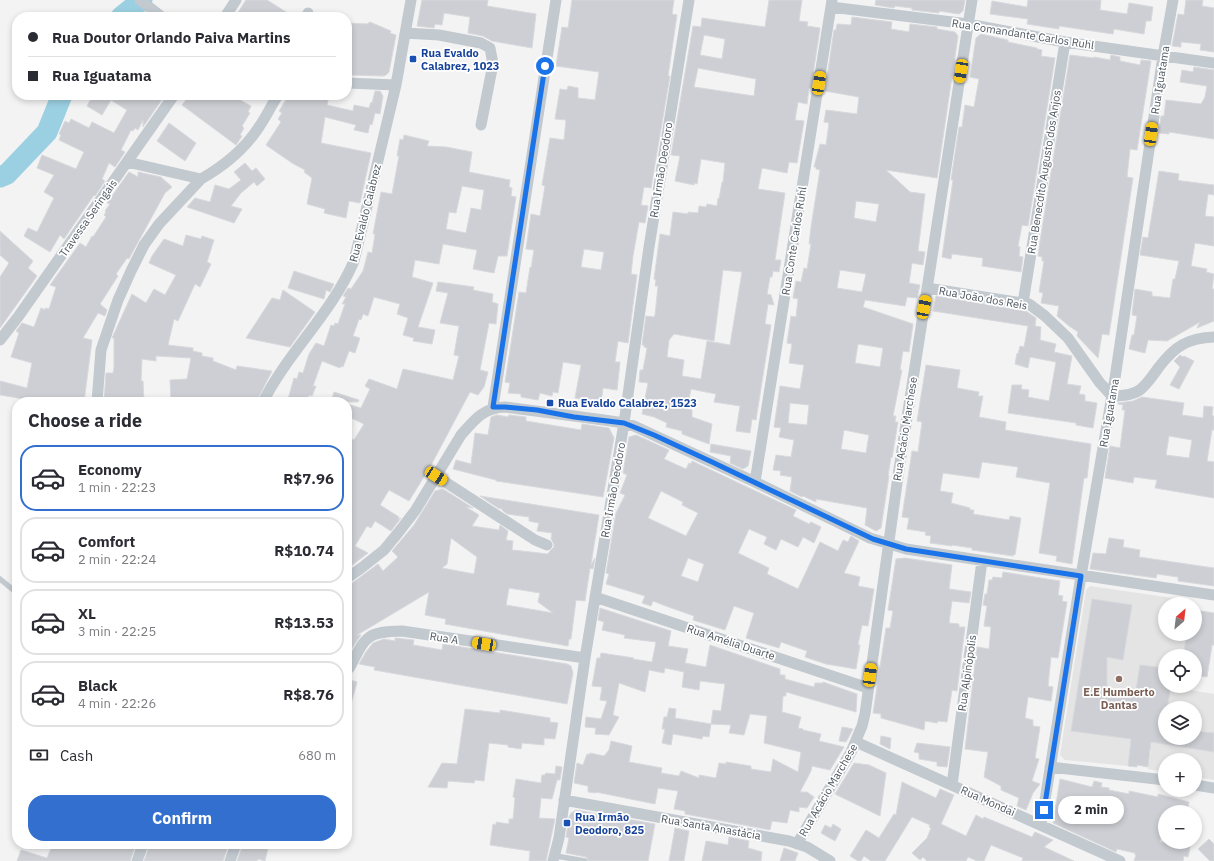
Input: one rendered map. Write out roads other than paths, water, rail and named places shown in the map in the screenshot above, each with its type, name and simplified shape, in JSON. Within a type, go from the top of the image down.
[{"type":"street","points":[[140,0],[156,12]]},
{"type":"street","points":[[228,12],[236,0]]},
{"type":"street","name":"Rua Evaldo Calabrez","points":[[265,397],[285,363],[310,331],[344,282],[352,266],[396,85],[411,0]]},
{"type":"street","points":[[493,407],[556,0]]},
{"type":"street","name":"Rua Irmão Deodoro","points":[[554,858],[560,838],[584,658],[624,423],[648,247],[689,0]]},
{"type":"street","name":"Rua Acácio Marchese","points":[[797,844],[856,742],[865,714],[890,544],[899,469],[972,0]]},
{"type":"street","name":"Rua Iguatama","points":[[1041,825],[1112,396],[1163,56],[1173,0]]},
{"type":"street","name":"Rua Comandante Carlos Ruhl","points":[[831,3],[968,24],[1066,42],[1214,64]]},
{"type":"street","name":"Rua Conte Carlos Ruhl","points":[[755,482],[831,3]]},
{"type":"street","points":[[405,33],[438,35],[481,43],[490,48],[493,64],[481,125]]},
{"type":"street","name":"Rua Benecdito Augusto dos Anjos","points":[[1023,303],[1066,42]]},
{"type":"street","points":[[352,83],[396,85]]},
{"type":"street","name":"Travessa Seringais","points":[[0,340],[18,317],[170,100]]},
{"type":"street","points":[[97,397],[101,350],[118,300],[144,245],[159,224],[201,179],[223,166],[239,152],[259,127],[275,100]]},
{"type":"street","points":[[127,162],[201,179]]},
{"type":"street","name":"Rua João dos Reis","points":[[927,288],[1023,303],[1033,307],[1059,328],[1100,383],[1112,396]]},
{"type":"street","points":[[1112,396],[1123,395],[1141,389],[1171,352],[1177,348],[1197,338],[1214,337]]},
{"type":"street","points":[[352,575],[384,550],[415,511],[461,435],[478,416],[493,407],[505,407],[537,410],[574,417],[624,423],[654,435],[755,482],[870,538],[906,549],[1214,595]]},
{"type":"street","points":[[436,476],[535,540],[547,545]]},
{"type":"street","name":"Rua Alpinópolis","points":[[952,785],[982,561]]},
{"type":"street","name":"Rua Amélia Duarte","points":[[594,597],[868,688]]},
{"type":"street","name":"Rua A","points":[[352,664],[369,636],[381,632],[402,631],[584,658]]},
{"type":"street","name":"Rua Mondai","points":[[856,742],[1120,861]]},
{"type":"street","points":[[1050,767],[1158,779]]},
{"type":"street","points":[[1202,786],[1214,788]]},
{"type":"street","name":"Rua Santa Anastácia","points":[[564,800],[781,840],[807,847],[830,861]]},
{"type":"street","points":[[137,861],[141,849]]},
{"type":"street","points":[[230,861],[234,849]]},
{"type":"lane","points":[[0,579],[12,589]]},
{"type":"lane","points":[[554,858],[585,861]]},
{"type":"waterway","points":[[127,12],[142,0]]},
{"type":"waterway","points":[[0,177],[7,174],[47,132],[60,100]]},
{"type":"place","name":"Rua Evaldo Calabrez, 1023","points":[[413,59]]},
{"type":"place","name":"Rua Evaldo Calabrez, 1523","points":[[550,403]]},
{"type":"place","name":"E.E Humberto Dantas","points":[[1119,679]]},
{"type":"place","name":"Rua Irmão Deodoro, 825","points":[[567,823]]}]
